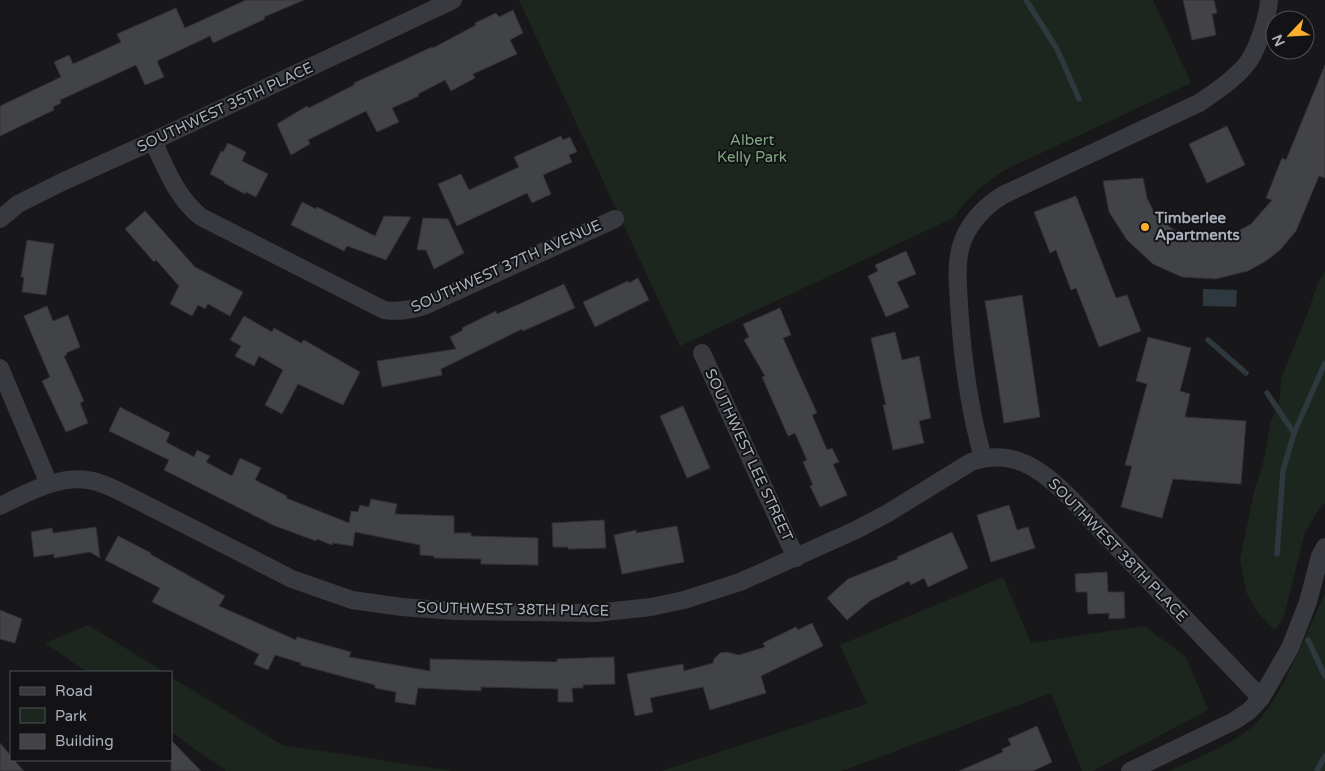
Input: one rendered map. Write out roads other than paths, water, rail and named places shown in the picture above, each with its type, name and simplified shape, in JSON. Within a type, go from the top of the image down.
[{"type":"street","name":"SOUTHWEST 35TH PLACE","points":[[0,219],[18,204],[38,193],[453,0]]},
{"type":"street","points":[[983,458],[974,423],[962,352],[958,278],[959,253],[963,240],[972,224],[991,202],[1002,195],[1199,103],[1226,84],[1247,64],[1259,39],[1268,13],[1269,0]]},
{"type":"street","name":"SOUTHWEST 37TH AVENUE","points":[[153,141],[180,196],[201,217],[384,310],[397,312],[424,306],[615,219]]},
{"type":"street","name":"SOUTHWEST LEE STREET","points":[[702,353],[796,558]]},
{"type":"street","points":[[0,368],[49,484],[0,506]]},
{"type":"street","name":"SOUTHWEST 38TH PLACE","points":[[49,484],[92,480],[292,579],[352,600],[402,607],[456,611],[596,613],[651,607],[707,594],[796,558],[880,517],[971,462],[983,458],[997,457],[1017,460],[1047,477],[1080,508],[1261,698]]},
{"type":"street","points":[[1130,771],[1234,721],[1249,711],[1261,698],[1290,648],[1308,602],[1320,556],[1325,547]]},
{"type":"waterway","points":[[1026,0],[1057,49],[1079,99]]},
{"type":"waterway","points":[[1208,340],[1246,373]]},
{"type":"waterway","points":[[1277,554],[1283,471],[1294,433],[1325,363]]},
{"type":"waterway","points":[[1267,393],[1294,433]]},
{"type":"waterway","points":[[1308,640],[1325,676]]},
{"type":"waterway","points":[[1317,771],[1325,756]]},
{"type":"place","name":"Timberlee Apartments","points":[[1145,227]]},
{"type":"park label","name":"Albert Kelly Park","points":[[752,148]]}]
